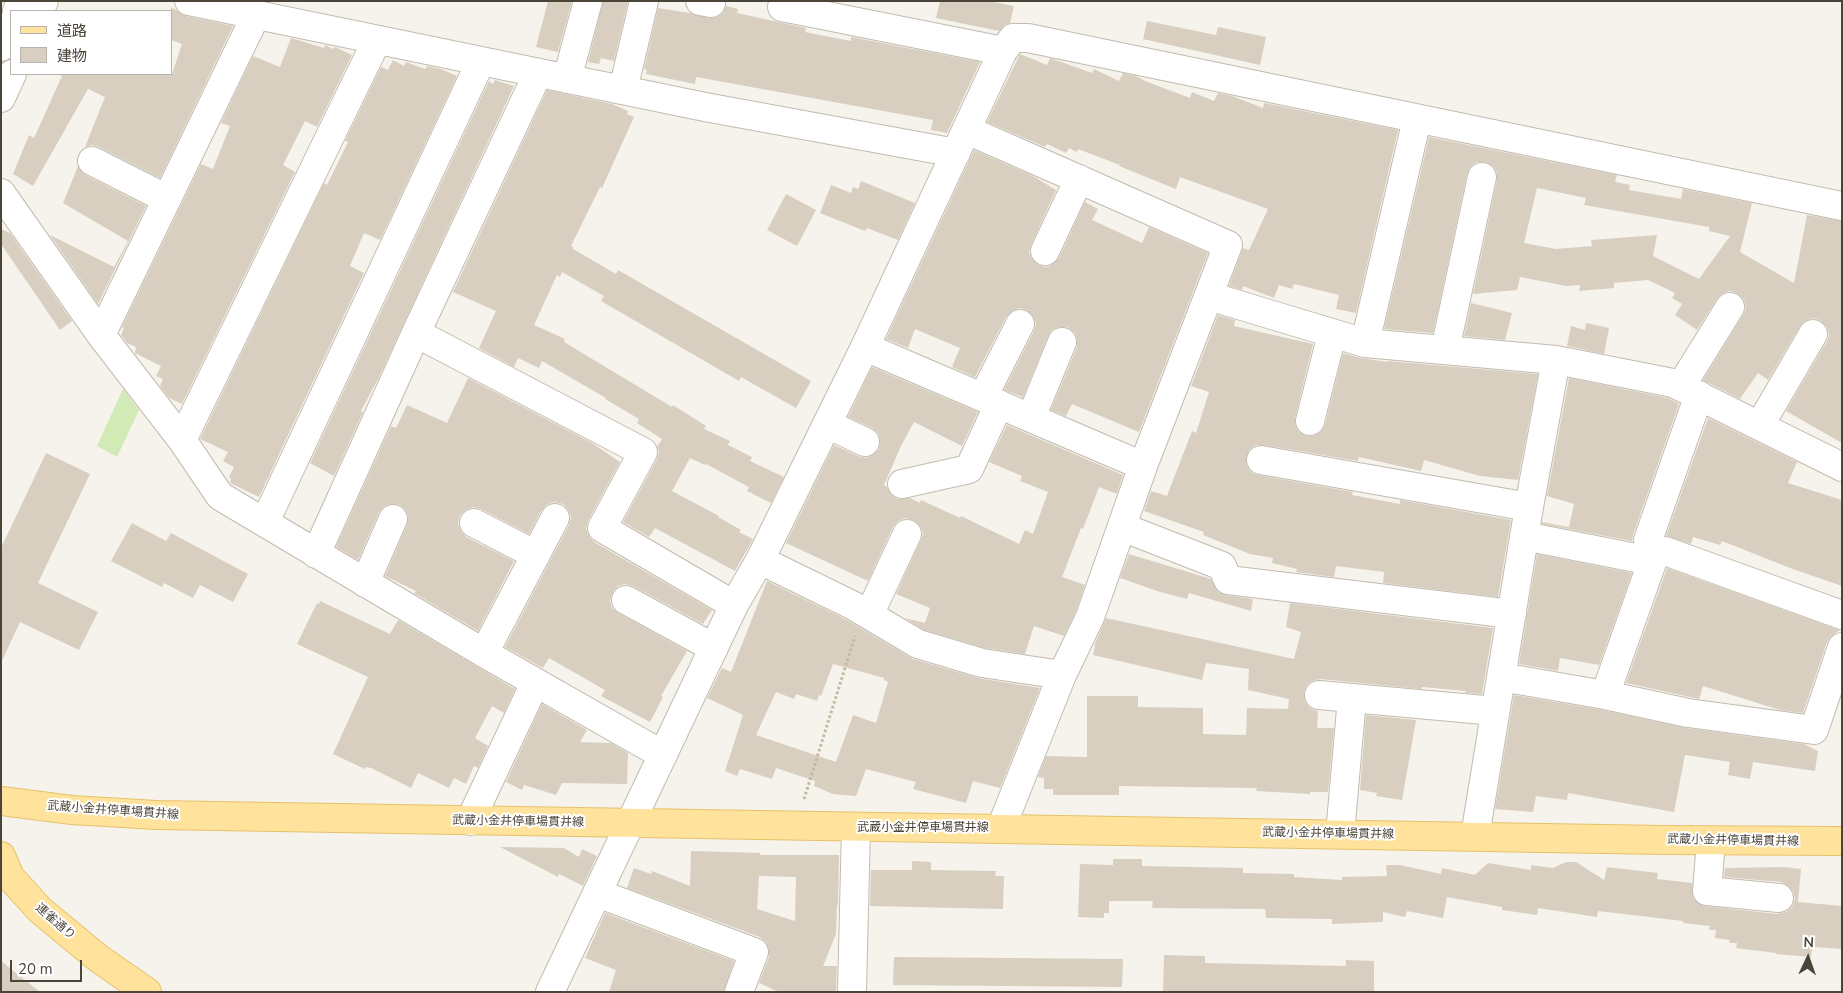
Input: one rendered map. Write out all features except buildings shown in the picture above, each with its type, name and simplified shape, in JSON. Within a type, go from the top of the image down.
[{"type":"main road","name":"武蔵小金井停車場貫井線","points":[[2,809],[72,810],[156,815],[856,828],[1001,828],[1711,841],[1842,841]]},
{"type":"main road","name":"連雀通り","points":[[1,856],[10,877],[40,910],[98,958],[147,992]]},
{"type":"street","points":[[188,1],[705,107],[962,142],[1079,179],[1228,244],[1143,466],[1090,617],[1062,675],[1001,828]]},
{"type":"street","points":[[567,79],[588,1]]},
{"type":"street","points":[[623,90],[644,1]]},
{"type":"street","points":[[782,7],[1003,51]]},
{"type":"street","points":[[101,335],[256,15]]},
{"type":"street","points":[[1,47],[10,26]]},
{"type":"street","points":[[550,992],[734,605],[760,560],[827,424],[962,142],[1003,51],[1012,38],[1028,38],[1842,206]]},
{"type":"street","points":[[182,440],[377,40]]},
{"type":"street","points":[[266,522],[481,61]]},
{"type":"street","points":[[316,554],[416,333],[538,73]]},
{"type":"street","points":[[1,98],[12,75]]},
{"type":"street","points":[[1365,343],[1417,119]]},
{"type":"street","points":[[92,161],[167,199]]},
{"type":"street","points":[[1445,350],[1482,177]]},
{"type":"street","points":[[1045,251],[1079,179]]},
{"type":"street","points":[[1,193],[101,335],[182,440],[220,496],[484,653],[662,755]]},
{"type":"street","points":[[1209,296],[1365,343],[1556,360],[1673,383],[1842,467]]},
{"type":"street","points":[[1605,695],[1655,554],[1648,540],[1690,391],[1730,307]]},
{"type":"street","points":[[902,484],[969,469],[991,401],[1020,324]]},
{"type":"street","points":[[416,333],[643,452],[602,528],[734,605]]},
{"type":"street","points":[[1310,421],[1332,334]]},
{"type":"street","points":[[1760,425],[1813,334]]},
{"type":"street","points":[[1032,418],[1062,342]]},
{"type":"street","points":[[864,347],[1143,466]]},
{"type":"street","points":[[1474,836],[1524,536],[1556,360]]},
{"type":"street","points":[[827,424],[865,442]]},
{"type":"street","points":[[1261,460],[1529,507]]},
{"type":"street","points":[[484,653],[555,518]]},
{"type":"street","points":[[365,583],[393,519]]},
{"type":"street","points":[[474,523],[536,554]]},
{"type":"street","points":[[1122,527],[1222,566],[1228,580],[1512,614]]},
{"type":"street","points":[[866,613],[907,534]]},
{"type":"street","points":[[1524,536],[1636,558],[1666,551],[1842,615]]},
{"type":"street","points":[[760,560],[866,613],[918,644],[982,663],[1062,675]]},
{"type":"street","points":[[626,600],[714,648]]},
{"type":"street","points":[[1501,677],[1605,695],[1688,713],[1814,730],[1842,648]]},
{"type":"street","points":[[470,821],[536,683]]},
{"type":"street","points":[[1319,694],[1495,711]]},
{"type":"street","points":[[1340,834],[1352,698]]},
{"type":"street","points":[[852,992],[856,828]]},
{"type":"street","points":[[1711,841],[1707,891],[1779,898]]},
{"type":"street","points":[[597,893],[754,952],[739,992]]},
{"type":"path","points":[[803,805],[866,613]]},
{"type":"green space","points":[[123,389],[139,410],[117,457],[97,446]]}]
